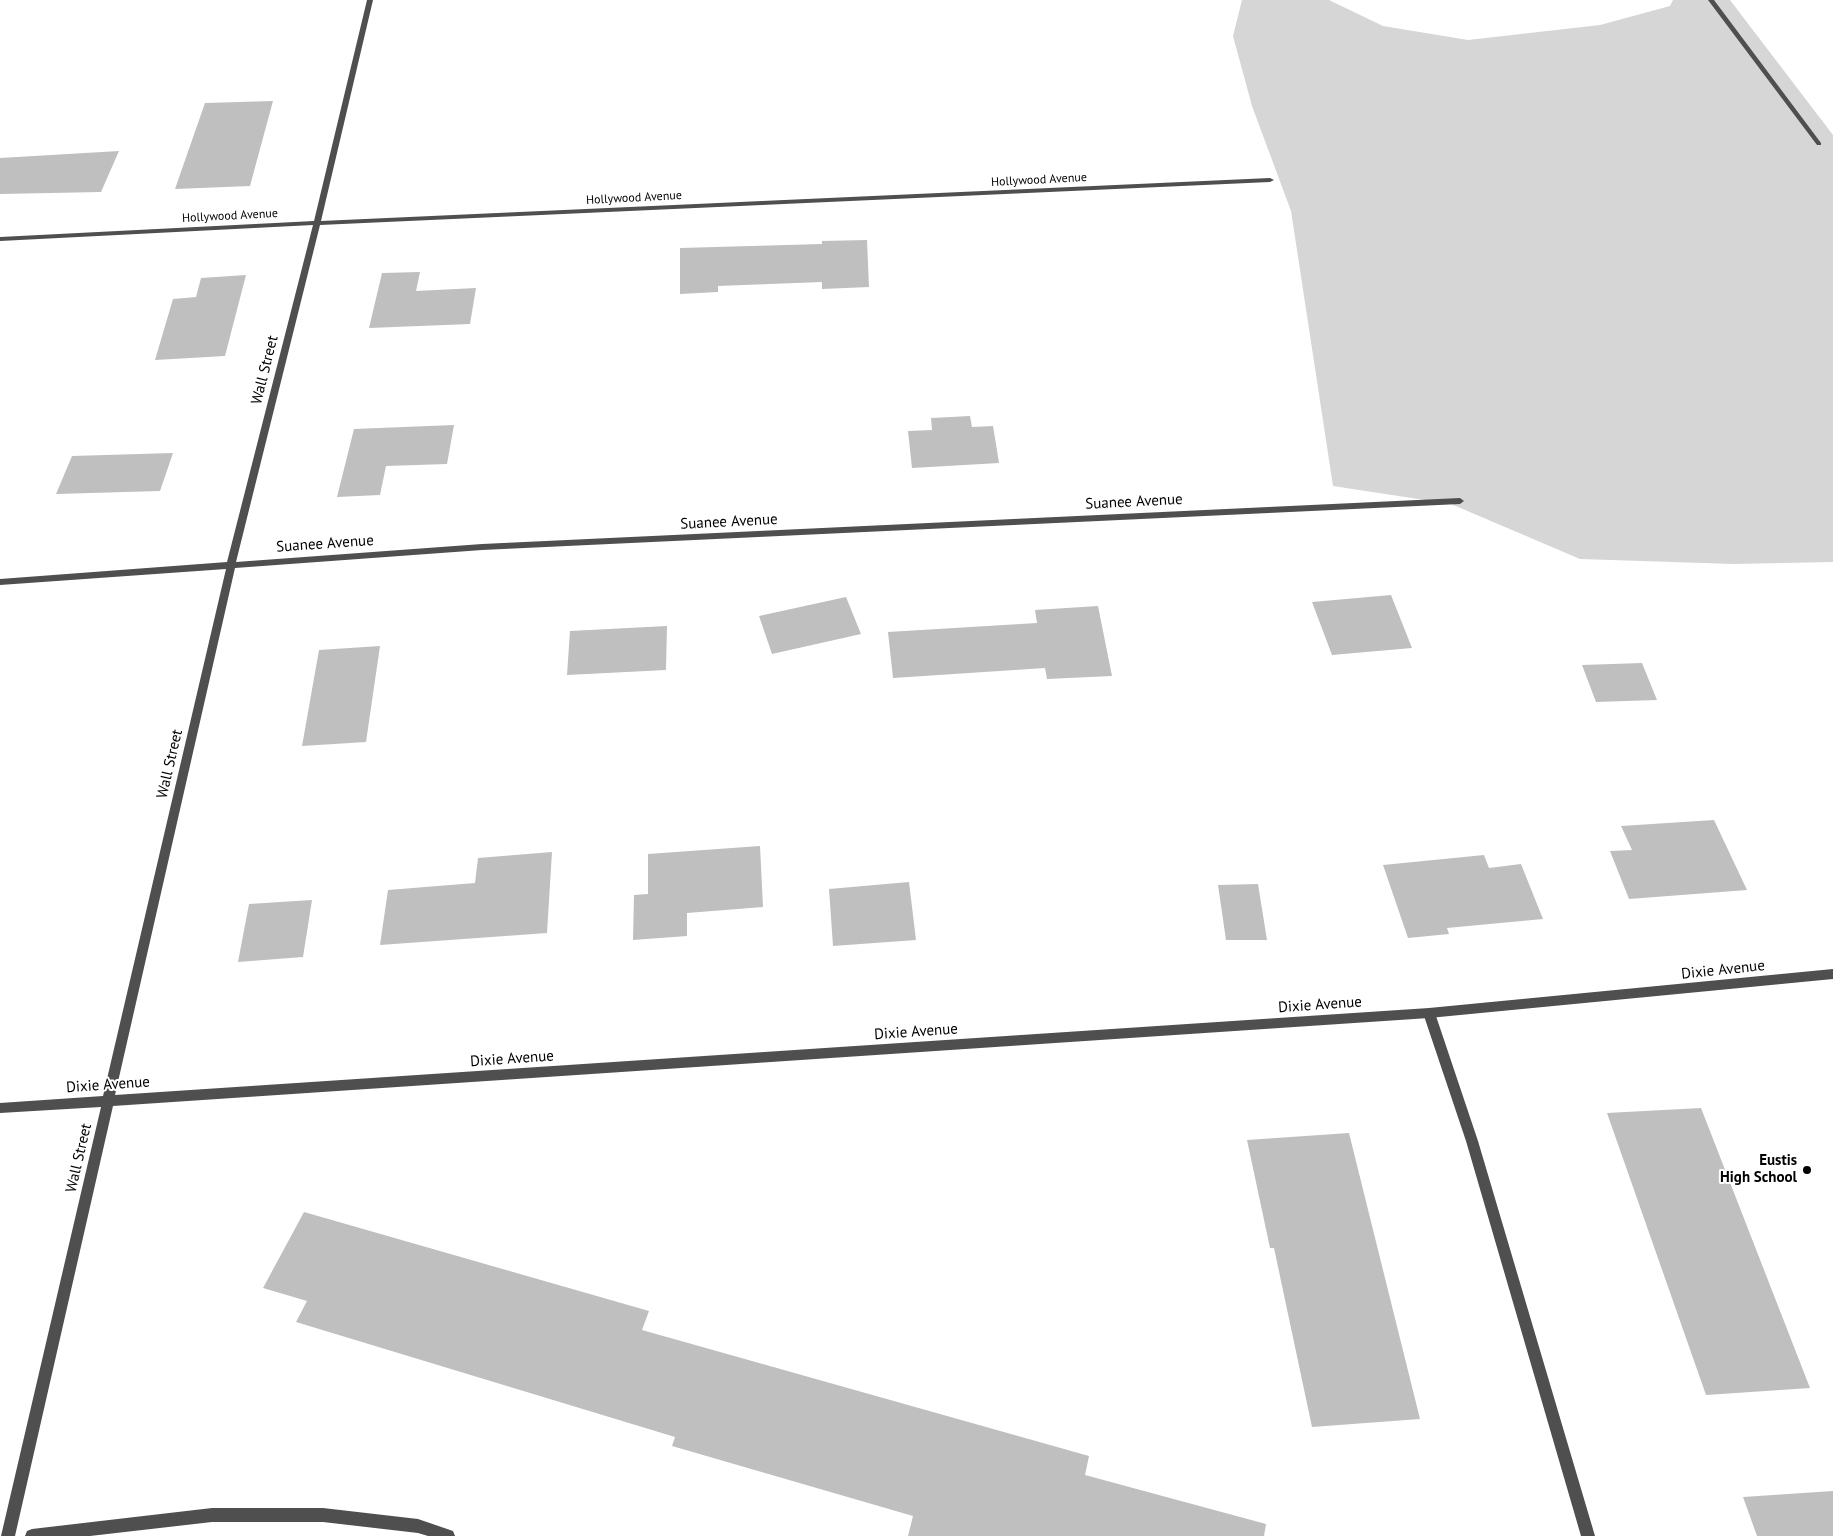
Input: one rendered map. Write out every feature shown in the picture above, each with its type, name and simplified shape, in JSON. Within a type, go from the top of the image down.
[{"type":"street","name":"Wall Street","points":[[8,1536],[231,565],[317,223],[370,0]]},
{"type":"street","points":[[1711,0],[1819,144]]},
{"type":"street","name":"Hollywood Avenue","points":[[0,239],[1270,180]]},
{"type":"street","name":"Suanee Avenue","points":[[0,582],[482,547],[1460,501]]},
{"type":"street","name":"Dixie Avenue","points":[[0,1108],[1429,1013],[1833,974]]},
{"type":"street","points":[[1429,1013],[1472,1141],[1588,1536]]},
{"type":"street","points":[[32,1536],[212,1515],[323,1514],[418,1526],[448,1536]]},
{"type":"shaded area","points":[[1242,0],[1329,0],[1383,26],[1468,40],[1600,25],[1670,6],[1673,0],[1730,0],[1833,135],[1833,562],[1734,564],[1580,559],[1451,504],[1333,486],[1291,211],[1252,106],[1233,36]]},
{"type":"building","points":[[273,101],[250,186],[175,189],[205,103]]},
{"type":"building","points":[[119,151],[101,192],[0,194],[0,158]]},
{"type":"building","points":[[867,240],[869,287],[822,289],[822,282],[718,286],[718,292],[680,294],[680,248],[822,244],[822,241]]},
{"type":"building","points":[[420,272],[416,291],[476,288],[470,324],[369,328],[382,273]]},
{"type":"building","points":[[246,275],[225,356],[155,360],[173,299],[196,297],[201,278]]},
{"type":"building","points":[[970,416],[972,427],[993,426],[999,463],[912,468],[908,431],[932,430],[931,418]]},
{"type":"building","points":[[454,425],[447,464],[386,466],[380,495],[337,497],[354,429]]},
{"type":"building","points":[[173,453],[160,491],[56,494],[72,456]]},
{"type":"building","points":[[1391,595],[1412,648],[1332,655],[1312,602]]},
{"type":"building","points":[[846,597],[861,634],[772,654],[759,616]]},
{"type":"building","points":[[1098,606],[1112,676],[1047,679],[1045,668],[893,678],[888,632],[1037,623],[1035,610]]},
{"type":"building","points":[[667,626],[666,670],[567,675],[570,631]]},
{"type":"building","points":[[380,646],[366,742],[302,746],[319,650]]},
{"type":"building","points":[[1642,663],[1657,700],[1596,702],[1582,665]]},
{"type":"building","points":[[1714,820],[1747,890],[1629,899],[1610,851],[1632,850],[1621,826]]},
{"type":"building","points":[[760,846],[763,907],[687,913],[687,936],[633,940],[634,895],[648,894],[648,854]]},
{"type":"building","points":[[552,852],[547,933],[380,945],[388,890],[475,883],[478,858]]},
{"type":"building","points":[[1484,855],[1489,868],[1521,864],[1543,919],[1447,928],[1449,934],[1408,938],[1383,865]]},
{"type":"building","points":[[909,882],[916,940],[833,946],[829,889]]},
{"type":"building","points":[[1258,884],[1267,940],[1226,940],[1218,885]]},
{"type":"building","points":[[312,900],[303,957],[238,962],[249,904]]},
{"type":"building","points":[[1701,1108],[1810,1388],[1706,1395],[1607,1113]]},
{"type":"building","points":[[1349,1133],[1420,1419],[1312,1427],[1274,1248],[1270,1248],[1247,1140]]},
{"type":"building","points":[[304,1212],[649,1311],[642,1330],[1089,1456],[1085,1475],[1266,1524],[1264,1536],[908,1536],[913,1516],[672,1446],[675,1437],[296,1322],[307,1301],[263,1288]]},
{"type":"building","points":[[1833,1491],[1833,1536],[1757,1536],[1743,1497]]},
{"type":"place","name":"Eustis High School","points":[[1807,1170]]}]
